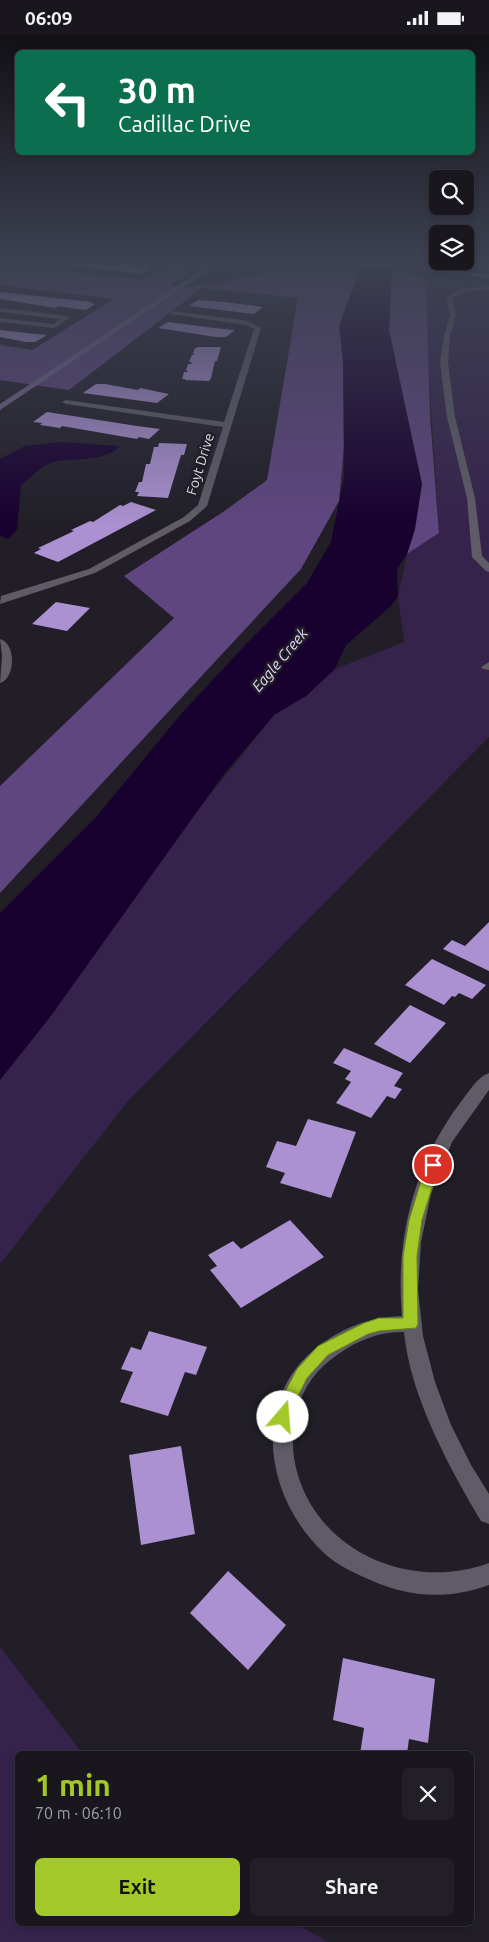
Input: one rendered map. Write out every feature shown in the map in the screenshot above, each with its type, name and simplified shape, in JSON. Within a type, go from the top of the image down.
[{"type":"street","points":[[0,409],[89,349]]},
{"type":"street","name":"Foyt Drive","points":[[2,599],[92,571],[194,515],[205,502],[252,349]]},
{"type":"street","points":[[446,349],[444,362],[451,417],[471,498],[477,557],[489,569]]},
{"type":"street","points":[[66,402],[228,425]]},
{"type":"street","points":[[0,642],[7,651],[8,666],[0,680]]},
{"type":"street","points":[[489,1079],[458,1118],[442,1145],[421,1198],[415,1220],[410,1256],[410,1324],[424,1383],[456,1460],[489,1514]]},
{"type":"street","points":[[410,1324],[379,1325],[348,1336],[323,1351],[302,1374],[287,1403],[283,1417],[281,1449],[288,1481],[295,1499],[304,1514],[328,1543],[360,1565],[414,1584],[434,1585],[471,1581],[489,1574]]},
{"type":"shaded area","points":[[0,349],[122,349],[69,390],[0,380]]},
{"type":"shaded area","points":[[289,349],[353,349],[339,501],[301,569],[0,893],[0,786],[174,618],[124,576],[223,512],[267,480]]},
{"type":"shaded area","points":[[393,349],[428,349],[430,416],[439,533],[407,554],[415,529],[409,426]]},
{"type":"shaded area","points":[[427,349],[489,349],[489,737],[128,1101],[0,1264],[0,1080],[50,1017],[193,816],[274,715],[306,696],[335,669],[404,642],[398,596],[407,554],[439,533]]},
{"type":"shaded area","points":[[0,1647],[81,1751],[15,1751],[15,1926],[300,1926],[328,1942],[0,1942]]},
{"type":"water","name":"Eagle Creek","points":[[342,349],[393,349],[422,484],[415,529],[407,554],[397,569],[398,596],[391,606],[346,645],[335,669],[306,696],[274,715],[224,774],[50,1017],[0,1080],[0,913],[97,816],[181,714],[248,642],[307,583],[331,542],[344,477]]},
{"type":"water","points":[[62,442],[120,446],[106,455],[53,462],[40,469],[21,485],[17,530],[8,539],[0,536],[0,459],[25,446]]},
{"type":"building","points":[[195,349],[220,349],[209,381],[182,379],[184,372],[188,372],[186,370],[188,364],[192,362],[189,362],[192,355],[195,355],[193,354]]},
{"type":"building","points":[[96,384],[138,390],[140,388],[169,394],[157,403],[83,393]]},
{"type":"building","points":[[47,412],[160,429],[149,439],[139,437],[137,439],[62,426],[60,428],[40,425],[42,423],[33,422]]},
{"type":"building","points":[[159,443],[187,444],[184,455],[181,455],[168,498],[137,496],[139,492],[135,492],[139,482],[142,482],[146,464],[150,464],[154,447],[158,447]]},
{"type":"building","points":[[131,502],[156,510],[58,562],[34,553],[41,549],[38,548],[74,531],[71,530],[90,521],[93,522],[120,505],[123,506]]},
{"type":"building","points":[[56,602],[90,608],[67,631],[32,624]]},
{"type":"building","points":[[489,922],[489,971],[443,949],[452,940],[465,946]]},
{"type":"building","points":[[432,959],[486,985],[472,999],[459,993],[455,997],[452,996],[444,1005],[405,985]]},
{"type":"building","points":[[410,1005],[446,1023],[410,1063],[374,1044]]},
{"type":"building","points":[[344,1048],[403,1073],[394,1086],[402,1089],[395,1099],[387,1096],[371,1118],[336,1103],[351,1082],[345,1079],[351,1071],[333,1063]]},
{"type":"building","points":[[308,1119],[356,1132],[331,1198],[280,1183],[285,1173],[266,1167],[277,1141],[296,1146]]},
{"type":"building","points":[[290,1220],[324,1257],[241,1308],[210,1270],[217,1266],[208,1255],[233,1241],[241,1249]]},
{"type":"building","points":[[149,1331],[207,1347],[196,1375],[185,1372],[168,1416],[120,1402],[133,1372],[121,1369],[131,1347],[141,1350]]},
{"type":"building","points":[[181,1446],[195,1534],[141,1545],[129,1455]]},
{"type":"building","points":[[228,1571],[286,1625],[248,1670],[190,1613]]},
{"type":"building","points":[[343,1658],[435,1679],[428,1743],[409,1739],[407,1751],[360,1751],[364,1728],[333,1720]]},
{"type":"route","points":[[283,1417],[293,1389],[302,1374],[323,1351],[364,1329],[395,1323],[410,1324],[410,1256],[415,1220],[433,1165]]}]
